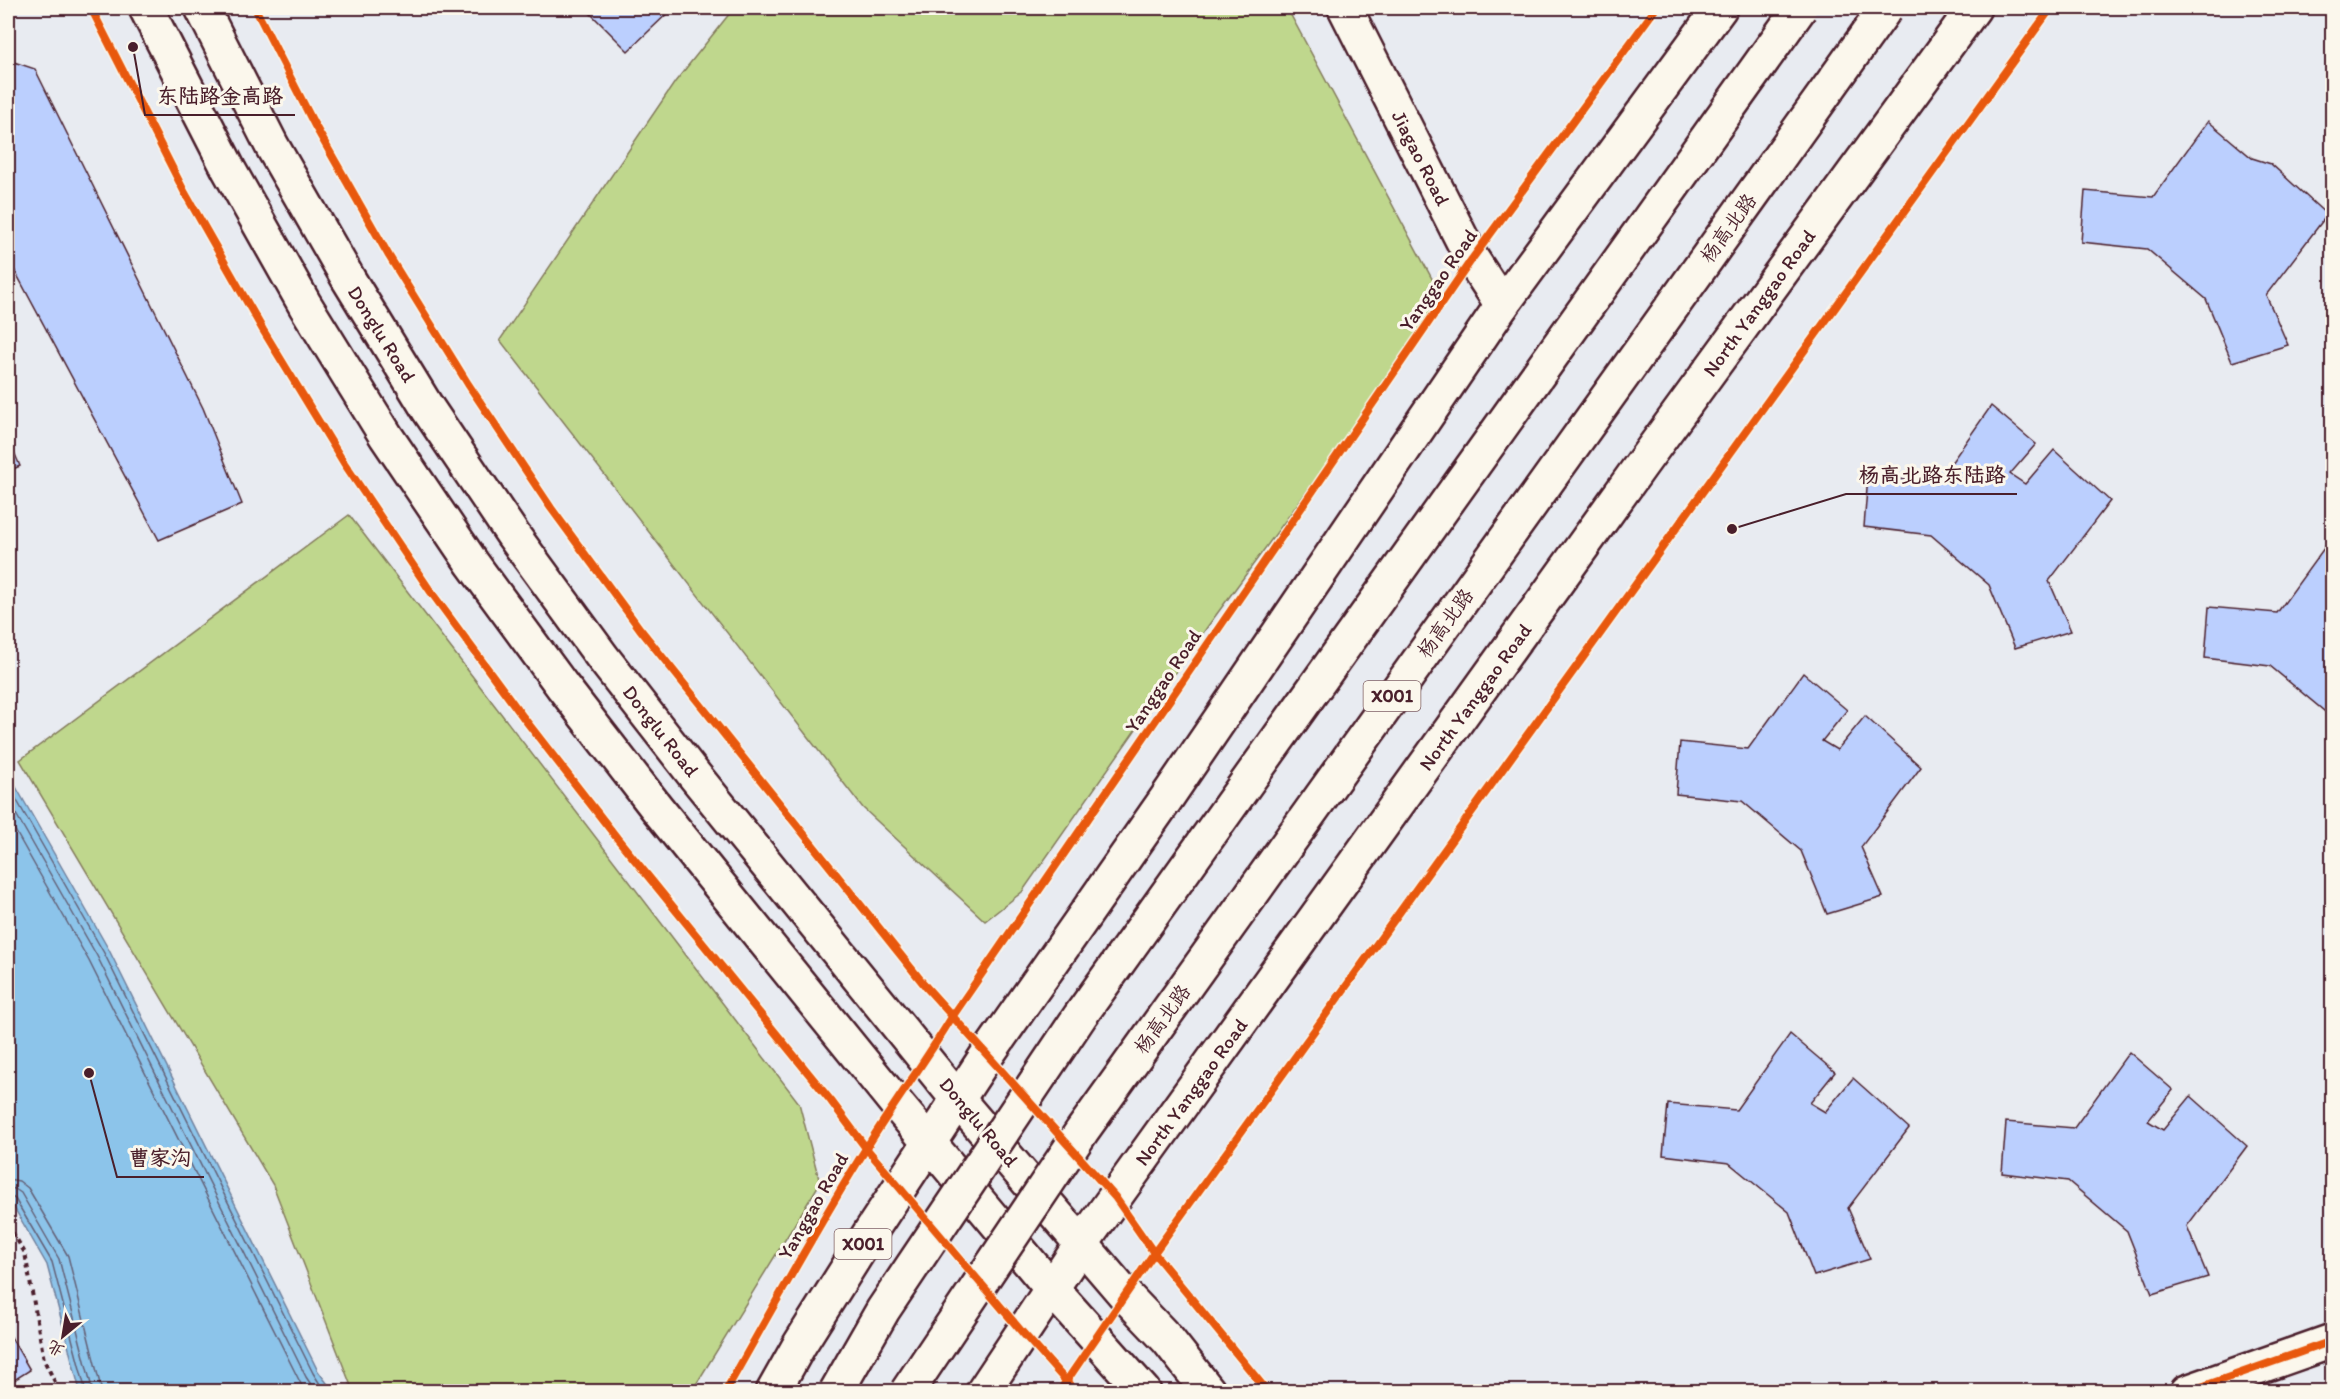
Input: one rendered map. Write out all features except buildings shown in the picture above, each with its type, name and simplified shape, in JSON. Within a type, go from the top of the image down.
[{"type":"main road","points":[[146,8],[229,170],[305,305],[386,436],[472,563],[563,687],[656,807],[895,1102],[1051,1288],[1144,1392]]},
{"type":"main road","name":"Donglu Road","points":[[202,8],[272,146],[349,280],[428,409],[513,534],[603,658],[695,776],[959,1101],[1126,1296],[1168,1340],[1209,1392]]},
{"type":"main road","name":"Jiagao Road","points":[[1345,8],[1472,259],[1503,305]]},
{"type":"main road","name":"X001","points":[[772,1392],[800,1344],[987,1055],[1173,789],[1503,305],[1720,8]]},
{"type":"main road","name":"X001","points":[[836,1392],[883,1310],[1080,1016],[1800,8]]},
{"type":"main road","name":"杨高北路","points":[[907,1392],[1082,1131],[1886,8]]},
{"type":"main road","name":"North Yanggao Road","points":[[983,1392],[1082,1243],[1641,465],[1974,8]]},
{"type":"main road","points":[[2187,1392],[2332,1341]]},
{"type":"path","points":[[8,1225],[25,1253],[44,1360],[60,1392]]},
{"type":"green space","points":[[734,8],[1287,8],[1445,303],[1208,626],[1022,892],[985,921],[863,808],[500,340],[675,82]]},
{"type":"green space","points":[[349,515],[799,1103],[820,1183],[692,1391],[353,1391],[273,1185],[20,760]]},
{"type":"water","points":[[8,773],[109,950],[318,1371],[333,1391],[80,1391],[47,1265],[8,1197]]},
{"type":"cycle path","points":[[91,8],[185,193],[263,330],[344,463],[431,592],[523,717],[617,838],[831,1101],[866,1148],[1076,1392]]},
{"type":"cycle path","points":[[255,8],[314,124],[389,256],[468,384],[551,508],[640,629],[927,988],[1115,1197],[1154,1253],[1268,1392]]},
{"type":"cycle path","name":"Yanggao Road","points":[[725,1392],[848,1177],[952,1017],[1472,259],[1656,8]]},
{"type":"cycle path","points":[[1059,1392],[1154,1253],[2051,8]]},
{"type":"cycle path","points":[[2187,1392],[2332,1341]]},
{"type":"place","name":"东陆路金高路","points":[[133,47]]},
{"type":"place","name":"杨高北路东陆路","points":[[1732,529]]},
{"type":"place","name":"曹家沟","points":[[89,1073]]}]
